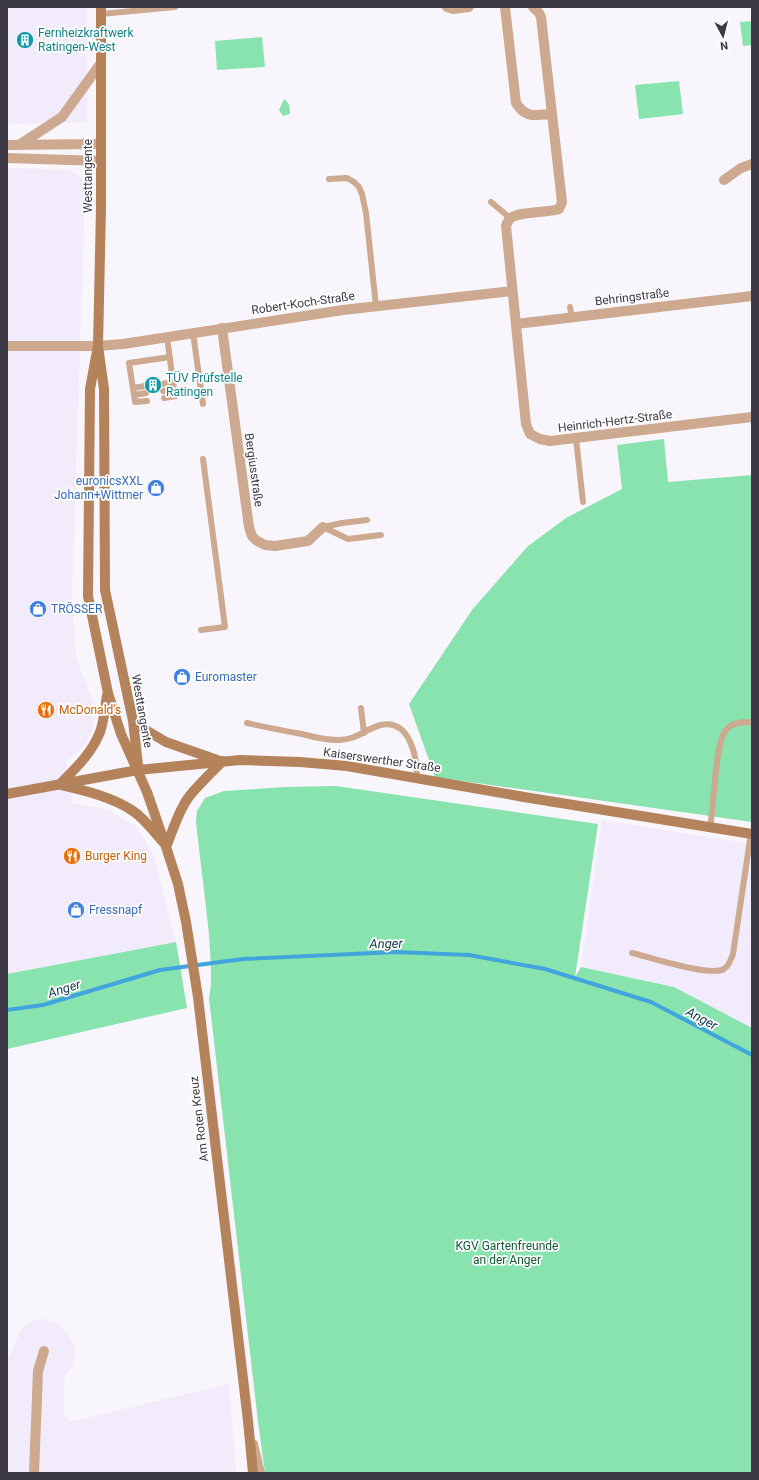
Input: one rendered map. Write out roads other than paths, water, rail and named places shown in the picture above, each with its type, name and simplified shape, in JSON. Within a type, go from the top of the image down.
[{"type":"street","points":[[447,7],[453,9],[469,7]]},
{"type":"street","points":[[505,7],[516,103],[521,111],[529,114],[552,114]]},
{"type":"street","points":[[510,218],[516,215],[551,212],[559,209],[562,202],[541,17],[533,7]]},
{"type":"street","name":"Westtangente","points":[[101,10],[101,161],[98,346],[104,389],[105,590],[134,721],[138,770]]},
{"type":"street","points":[[19,145],[62,117],[101,63]]},
{"type":"street","points":[[7,145],[101,144]]},
{"type":"street","points":[[7,158],[101,161]]},
{"type":"street","points":[[724,180],[741,168],[752,164]]},
{"type":"street","name":"Heinrich-Hertz-Straße","points":[[510,218],[506,226],[512,291],[526,424],[530,434],[540,439],[550,441],[752,417]]},
{"type":"street","name":"Robert-Koch-Straße","points":[[7,346],[98,346],[123,344],[376,306],[512,291]]},
{"type":"street","name":"Behringstraße","points":[[516,324],[752,296]]},
{"type":"street","name":"Bergiusstraße","points":[[222,328],[248,521],[252,536],[257,542],[265,545],[276,546],[308,541],[323,528]]},
{"type":"street","name":"Westtangente","points":[[98,346],[90,389],[88,596],[108,693],[127,749],[138,770]]},
{"type":"street","points":[[108,693],[100,732],[94,746],[80,764],[60,784],[102,796],[133,811],[142,819],[166,847],[185,803],[223,761],[166,742],[134,721]]},
{"type":"street","name":"Kaiserswerther Straße","points":[[7,794],[138,770],[240,760],[300,762],[347,766],[752,834]]},
{"type":"street","name":"Am Roten Kreuz","points":[[138,770],[147,792],[178,884],[192,953],[253,1473]]},
{"type":"street","points":[[34,1473],[38,1371],[44,1351]]},
{"type":"street","points":[[248,1421],[260,1473]]},
{"type":"lane","points":[[101,10],[175,7]]},
{"type":"lane","points":[[329,179],[347,178],[359,187],[362,194],[366,213],[376,306]]},
{"type":"lane","points":[[491,202],[510,218]]},
{"type":"lane","points":[[570,307],[572,318]]},
{"type":"lane","points":[[194,333],[203,404]]},
{"type":"lane","points":[[164,398],[176,396],[167,337]]},
{"type":"lane","points":[[147,400],[135,402],[129,363],[170,357]]},
{"type":"lane","points":[[162,384],[173,382]]},
{"type":"lane","points":[[133,388],[145,386]]},
{"type":"lane","points":[[163,391],[174,389]]},
{"type":"lane","points":[[134,395],[146,393]]},
{"type":"lane","points":[[576,439],[584,502]]},
{"type":"lane","points":[[201,630],[225,627],[203,459]]},
{"type":"lane","points":[[323,528],[342,523],[368,520]]},
{"type":"lane","points":[[323,528],[348,539],[381,535]]},
{"type":"lane","points":[[361,708],[364,733]]},
{"type":"lane","points":[[710,827],[719,751],[723,734],[727,728],[736,724],[752,722]]},
{"type":"lane","points":[[247,723],[319,738],[337,740],[356,737],[381,725],[389,724],[396,726],[404,730],[412,747],[417,766],[417,778]]},
{"type":"lane","points":[[632,953],[699,970],[715,971],[724,969],[730,963],[734,954],[752,834]]},
{"type":"waterway","name":"Anger","points":[[7,1010],[43,1005],[160,970],[243,959],[396,952],[469,955],[545,969],[651,1002],[752,1055]]},
{"type":"place","name":"Fernheizkraftwerk Ratingen-West","points":[[25,40]]},
{"type":"place","name":"TÜV Prüfstelle Ratingen","points":[[153,385]]},
{"type":"place","name":"euronicsXXL Johann+Wittmer","points":[[156,488]]},
{"type":"place","name":"TRÖSSER","points":[[38,609]]},
{"type":"place","name":"Euromaster","points":[[182,677]]},
{"type":"place","name":"McDonald's","points":[[46,710]]},
{"type":"place","name":"Burger King","points":[[72,856]]},
{"type":"place","name":"Fressnapf","points":[[76,910]]},
{"type":"park label","name":"KGV Gartenfreunde an der Anger","points":[[507,1253]]}]
